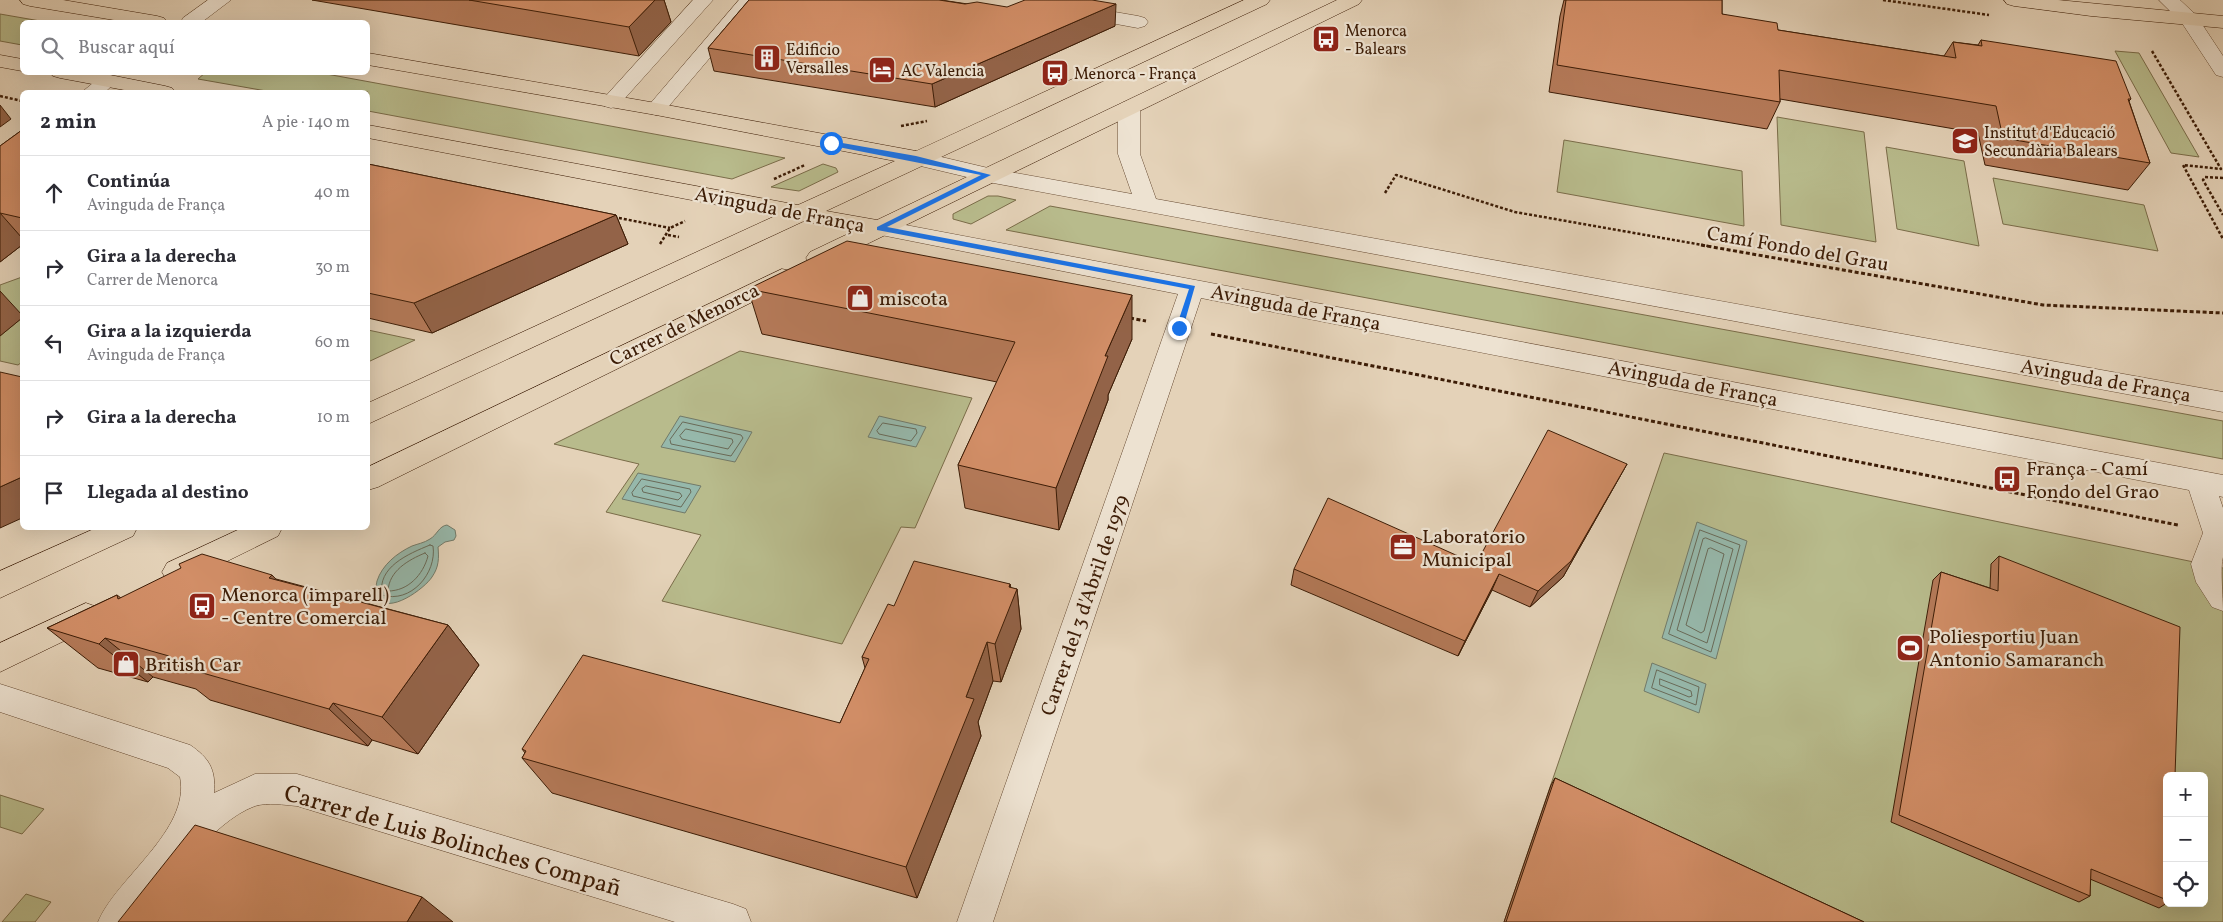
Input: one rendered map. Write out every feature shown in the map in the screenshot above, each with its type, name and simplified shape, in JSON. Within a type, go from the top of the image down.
[{"type":"main road","points":[[30,0],[145,20]]},
{"type":"main road","points":[[370,413],[802,213],[916,158],[1260,0]]},
{"type":"main road","name":"Carrer de Menorca","points":[[370,478],[879,228],[1352,0]]},
{"type":"main road","points":[[2014,0],[2223,22]]},
{"type":"main road","name":"Avinguda de França","points":[[370,59],[656,109],[916,158]]},
{"type":"main road","points":[[0,61],[20,65]]},
{"type":"main road","points":[[68,75],[99,87],[139,90]]},
{"type":"main road","name":"Avinguda de França","points":[[370,131],[879,228]]},
{"type":"main road","points":[[0,585],[119,530]]},
{"type":"main road","points":[[152,584],[264,530]]},
{"type":"main road","points":[[0,658],[107,606]]},
{"type":"street","points":[[193,20],[221,0]]},
{"type":"street","points":[[611,102],[703,0]]},
{"type":"street","points":[[656,109],[749,0]]},
{"type":"street","points":[[2169,0],[2189,19],[2223,71]]},
{"type":"street","points":[[1062,10],[1138,22]]},
{"type":"street","points":[[1129,107],[1128,154],[1147,204]]},
{"type":"street","name":"Avinguda de França","points":[[916,158],[988,175],[2223,402]]},
{"type":"street","name":"Avinguda de França","points":[[879,228],[2212,484]]},
{"type":"street","name":"Carrer del 3 d'Abril de 1979","points":[[975,922],[1193,287]]},
{"type":"street","points":[[2212,484],[2217,533],[2206,564],[2211,582],[2223,598]]},
{"type":"street","points":[[0,698],[178,756],[194,767],[198,782],[196,800],[185,829],[167,857],[116,922]]},
{"type":"street","name":"Carrer de Luis Bolinches Compañ","points":[[167,857],[223,806],[251,791],[272,788],[297,790],[732,922]]},
{"type":"path","points":[[2152,50],[2222,169]]},
{"type":"path","points":[[0,96],[20,101]]},
{"type":"path","points":[[768,182],[807,164]]},
{"type":"path","points":[[2222,169],[2183,165],[2223,239]]},
{"type":"path","name":"Camí Fondo del Grau","points":[[1385,193],[1396,175],[1515,212],[2043,305],[2223,313]]},
{"type":"path","points":[[2223,178],[2205,177],[2204,180],[2223,215]]},
{"type":"path","points":[[606,215],[670,228],[684,221]]},
{"type":"path","points":[[1128,318],[1147,322]]},
{"type":"path","points":[[1204,333],[2217,533]]},
{"type":"green space","points":[[0,14],[34,20],[20,20],[20,45],[0,41]]},
{"type":"green space","points":[[2115,51],[2139,53],[2199,157],[2171,153]]},
{"type":"green space","points":[[203,75],[332,75],[785,158],[732,179],[370,111],[370,90],[261,90],[198,79]]},
{"type":"green space","points":[[1777,117],[1864,132],[1876,242],[1781,225]]},
{"type":"green space","points":[[1564,140],[1742,171],[1744,226],[1557,192]]},
{"type":"green space","points":[[1886,147],[1964,161],[1979,246],[1897,229]]},
{"type":"green space","points":[[823,164],[836,168],[838,172],[799,191],[771,187]]},
{"type":"green space","points":[[1993,178],[2144,205],[2158,251],[2003,224]]},
{"type":"green space","points":[[988,196],[1016,200],[971,224],[953,219],[953,214]]},
{"type":"green space","points":[[1050,206],[2223,421],[2223,459],[1006,230]]},
{"type":"green space","points":[[20,278],[20,316],[0,312],[0,285]]},
{"type":"green space","points":[[20,320],[20,364],[18,365],[0,361],[0,336]]},
{"type":"green space","points":[[370,330],[415,340],[370,361]]},
{"type":"green space","points":[[740,351],[972,398],[915,528],[901,527],[842,644],[662,601],[701,535],[606,512],[639,464],[554,444]]},
{"type":"green space","name":"Poliesportiu Juan Antonio Samaranch","points":[[1664,453],[2223,568],[2223,922],[1504,922]]},
{"type":"green space","points":[[0,795],[44,809],[22,834],[0,827]]},
{"type":"green space","points":[[26,894],[51,902],[35,922],[2,922]]},
{"type":"water","points":[[680,416],[752,432],[735,462],[661,447]]},
{"type":"water","points":[[879,416],[926,427],[916,447],[868,437]]},
{"type":"water","points":[[638,473],[701,486],[685,513],[622,499]]},
{"type":"water","points":[[1697,522],[1747,541],[1716,659],[1662,638]]},
{"type":"water","points":[[447,525],[455,530],[456,536],[454,540],[445,542],[438,547],[437,566],[428,582],[414,593],[397,602],[382,602],[377,597],[376,587],[379,575],[386,565],[401,552],[428,540],[442,527]]},
{"type":"water","points":[[1652,663],[1706,684],[1699,713],[1644,691]]},
{"type":"building","points":[[469,0],[655,0],[629,27]]},
{"type":"building","points":[[749,0],[939,0],[965,4],[977,2],[1007,7],[1025,0],[1092,0],[1116,4],[932,84],[708,48]]},
{"type":"building","points":[[1566,0],[1722,0],[1722,14],[1777,23],[1778,30],[1956,58],[1953,42],[1982,46],[1981,40],[2116,61],[2131,99],[2128,99],[2150,163],[2003,138],[1996,106],[1779,70],[1780,102],[1557,65]]},
{"type":"building","points":[[20,131],[20,218],[0,213],[0,146]]},
{"type":"building","points":[[370,164],[616,215],[414,303],[370,293]]},
{"type":"building","points":[[847,241],[1132,295],[1105,356],[1108,356],[1056,488],[958,465],[1015,342],[748,289]]},
{"type":"building","points":[[0,372],[20,377],[20,478],[0,487]]},
{"type":"building","points":[[1548,430],[1627,464],[1571,561],[1538,591],[1499,574],[1465,641],[1294,569],[1328,498],[1476,564]]},
{"type":"building","points":[[202,554],[272,575],[269,578],[448,625],[382,717],[333,703],[329,709],[164,662],[169,656],[105,638],[99,644],[47,628],[117,595],[118,599],[181,568],[179,564]]},
{"type":"building","points":[[1999,556],[2180,627],[2175,772],[2163,772],[2163,898],[2091,869],[2090,896],[1899,815],[1941,572],[1998,591]]},
{"type":"building","points":[[914,561],[1010,584],[1009,587],[1017,589],[995,644],[987,642],[966,697],[974,699],[906,867],[522,758],[526,751],[522,749],[583,655],[840,723],[869,659],[862,657],[888,604],[894,606]]},
{"type":"building","points":[[1555,778],[1864,922],[1506,922]]},
{"type":"building","points":[[195,825],[422,897],[407,922],[118,922]]},
{"type":"place","name":"Menorca - Balears","points":[[1326,39]]},
{"type":"place","name":"Edificio Versalles","points":[[767,58]]},
{"type":"place","name":"AC Valencia","points":[[882,70]]},
{"type":"place","name":"Menorca - França","points":[[1055,73]]},
{"type":"place","name":"Institut d'Educació Secundària Balears","points":[[1965,141]]},
{"type":"place","name":"miscota","points":[[860,298]]},
{"type":"place","name":"França - Camí Fondo del Grao","points":[[2007,479]]},
{"type":"place","name":"Laboratorio Municipal","points":[[1403,547]]},
{"type":"place","name":"Menorca (imparell) - Centre Comercial","points":[[202,606]]},
{"type":"place","name":"Poliesportiu Juan Antonio Samaranch","points":[[1910,648]]},
{"type":"place","name":"British Car","points":[[126,664]]},
{"type":"route","points":[[831,143],[916,158],[988,175],[879,228],[1193,287],[1179,328]]}]
